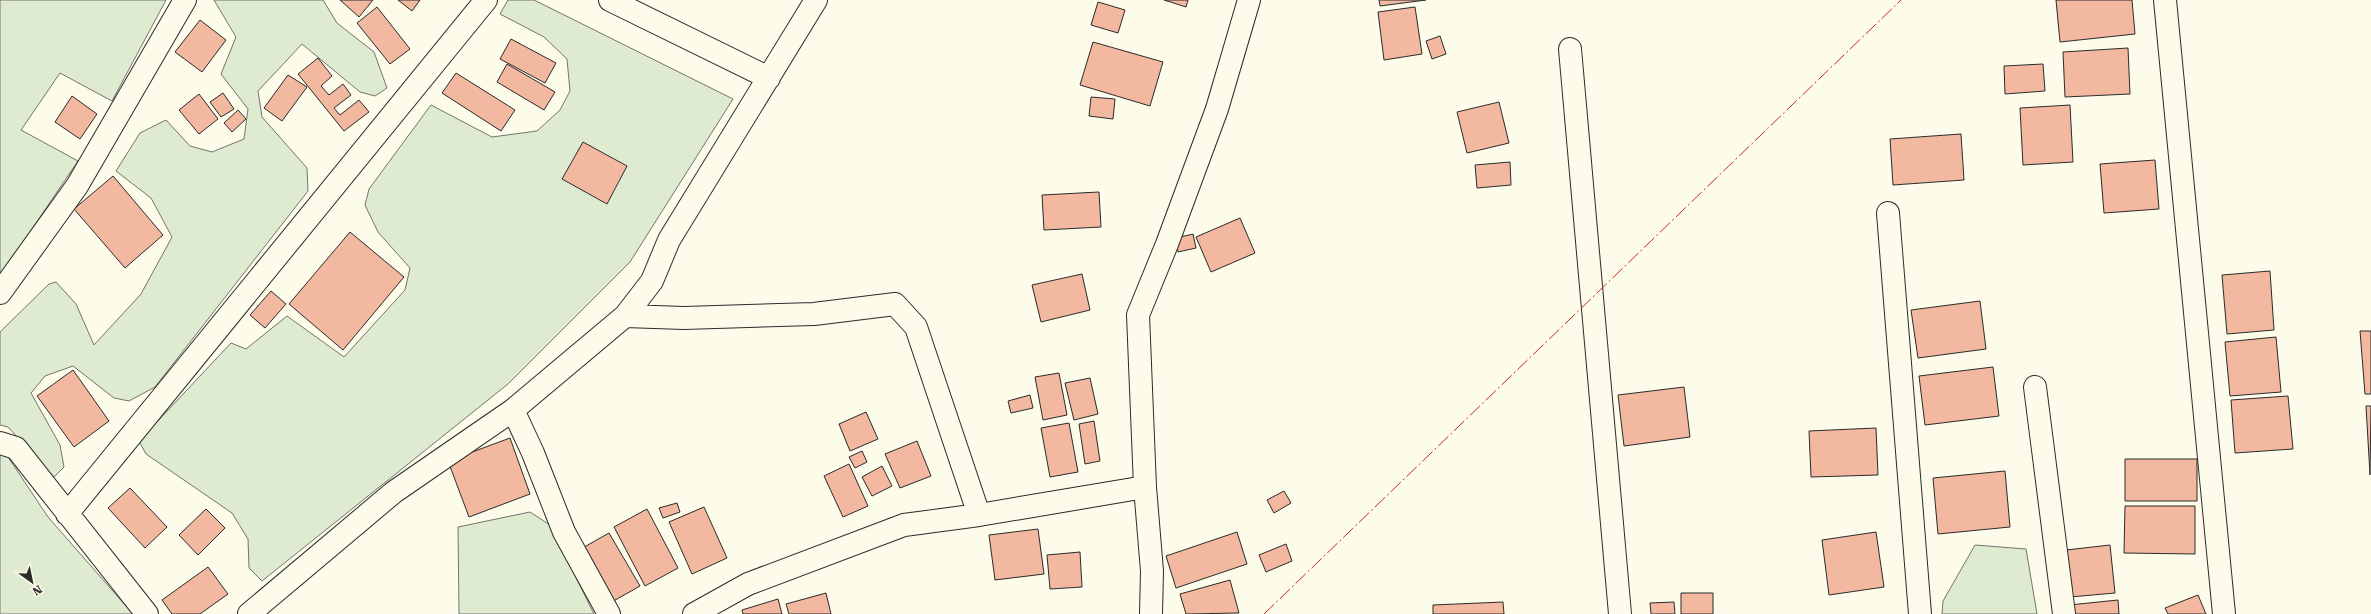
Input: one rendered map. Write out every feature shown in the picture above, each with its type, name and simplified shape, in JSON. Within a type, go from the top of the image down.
[{"type":"street","points":[[0,293],[77,186],[185,0]]},
{"type":"street","points":[[67,514],[486,0]]},
{"type":"street","points":[[610,0],[769,78]]},
{"type":"street","points":[[249,614],[394,492],[513,410],[624,316],[652,281],[669,240],[816,0]]},
{"type":"street","points":[[1151,614],[1152,571],[1144,487],[1138,315],[1167,244],[1217,109],[1249,0]]},
{"type":"street","points":[[2165,0],[2224,614]]},
{"type":"street","points":[[1570,49],[1620,614]]},
{"type":"street","points":[[1888,213],[1920,614]]},
{"type":"street","points":[[624,316],[684,318],[814,314],[895,304],[916,327],[980,515]]},
{"type":"street","points":[[2035,387],[2064,614]]},
{"type":"street","points":[[513,410],[533,453],[564,532],[609,614]]},
{"type":"street","points":[[0,443],[16,448],[147,614]]},
{"type":"street","points":[[694,614],[748,584],[904,525],[980,515],[1144,487]]},
{"type":"green space","points":[[0,0],[166,0],[112,101],[60,73],[21,130],[78,161],[0,276]]},
{"type":"green space","points":[[214,0],[323,0],[337,23],[374,52],[387,88],[375,96],[360,92],[302,44],[258,91],[262,117],[307,168],[308,191],[155,387],[129,401],[114,398],[73,366],[45,376],[31,393],[60,445],[64,467],[54,477],[8,427],[0,425],[0,332],[49,284],[56,282],[76,304],[94,345],[141,294],[172,237],[151,198],[116,171],[140,133],[166,120],[190,146],[212,152],[244,139],[248,109],[221,74],[236,37]]},
{"type":"green space","points":[[508,0],[534,0],[733,99],[630,262],[508,384],[262,581],[249,568],[248,539],[232,513],[146,454],[139,441],[231,343],[246,349],[287,316],[344,357],[405,290],[410,268],[378,232],[365,205],[369,189],[431,105],[492,137],[537,131],[560,110],[570,91],[567,59],[544,37],[500,14]]},
{"type":"green space","points":[[0,453],[6,454],[48,517],[133,614],[0,614]]},
{"type":"green space","points":[[530,512],[550,525],[594,614],[459,614],[458,527]]},
{"type":"green space","points":[[1975,545],[2026,549],[2037,614],[1942,614],[1943,601]]},
{"type":"building","points":[[340,0],[373,0],[359,17]]},
{"type":"building","points":[[398,0],[420,0],[412,11]]},
{"type":"building","points":[[1164,0],[1188,0],[1186,7]]},
{"type":"building","points":[[1379,0],[1426,0],[1380,6]]},
{"type":"building","points":[[2056,0],[2132,0],[2135,34],[2060,42]]},
{"type":"building","points":[[1098,2],[1125,10],[1118,33],[1091,25]]},
{"type":"building","points":[[377,7],[410,49],[390,64],[357,23]]},
{"type":"building","points":[[1415,7],[1422,54],[1384,60],[1378,12]]},
{"type":"building","points":[[200,20],[226,40],[202,72],[175,52]]},
{"type":"building","points":[[1440,36],[1446,54],[1432,59],[1426,41]]},
{"type":"building","points":[[511,39],[556,63],[545,83],[500,59]]},
{"type":"building","points":[[1093,42],[1163,62],[1150,106],[1080,85]]},
{"type":"building","points":[[2128,48],[2130,94],[2065,97],[2063,52]]},
{"type":"building","points":[[318,58],[332,76],[321,86],[329,95],[343,84],[351,95],[334,108],[340,115],[359,100],[369,112],[344,131],[298,74]]},
{"type":"building","points":[[507,64],[555,92],[544,110],[497,82]]},
{"type":"building","points":[[2043,64],[2045,91],[2005,94],[2004,66]]},
{"type":"building","points":[[456,73],[515,110],[501,131],[442,93]]},
{"type":"building","points":[[288,75],[307,87],[282,121],[264,108]]},
{"type":"building","points":[[223,93],[234,109],[221,117],[210,102]]},
{"type":"building","points":[[199,94],[218,119],[199,134],[179,110]]},
{"type":"building","points":[[72,96],[97,114],[80,139],[55,122]]},
{"type":"building","points":[[1091,97],[1115,99],[1113,119],[1089,116]]},
{"type":"building","points":[[1499,102],[1509,143],[1467,153],[1457,112]]},
{"type":"building","points":[[2070,105],[2073,162],[2023,165],[2020,108]]},
{"type":"building","points":[[238,110],[246,119],[232,132],[224,123]]},
{"type":"building","points":[[1961,134],[1964,180],[1893,185],[1890,139]]},
{"type":"building","points":[[583,142],[627,166],[607,204],[562,179]]},
{"type":"building","points":[[2155,160],[2159,209],[2104,213],[2100,164]]},
{"type":"building","points":[[1510,162],[1511,185],[1477,188],[1475,165]]},
{"type":"building","points":[[113,176],[163,235],[125,268],[74,209]]},
{"type":"building","points":[[1099,192],[1101,227],[1044,230],[1042,195]]},
{"type":"building","points":[[1240,218],[1255,253],[1211,272],[1196,237]]},
{"type":"building","points":[[350,232],[404,277],[343,350],[289,304]]},
{"type":"building","points":[[1193,234],[1196,248],[1178,252],[1176,238]]},
{"type":"building","points":[[2270,271],[2274,330],[2227,334],[2222,275]]},
{"type":"building","points":[[1082,274],[1090,310],[1041,322],[1032,285]]},
{"type":"building","points":[[271,291],[286,304],[265,328],[250,315]]},
{"type":"building","points":[[1980,301],[1986,349],[1918,358],[1911,310]]},
{"type":"building","points":[[2360,331],[2371,331],[2371,394],[2365,394]]},
{"type":"building","points":[[2276,337],[2281,392],[2230,396],[2225,342]]},
{"type":"building","points":[[1993,367],[1999,416],[1925,425],[1919,376]]},
{"type":"building","points":[[73,370],[109,421],[74,447],[37,396]]},
{"type":"building","points":[[1059,373],[1067,415],[1043,420],[1035,377]]},
{"type":"building","points":[[1090,378],[1098,414],[1074,420],[1065,383]]},
{"type":"building","points":[[1684,387],[1690,437],[1624,446],[1618,395]]},
{"type":"building","points":[[1030,395],[1033,408],[1011,413],[1008,401]]},
{"type":"building","points":[[2288,396],[2293,449],[2235,453],[2231,400]]},
{"type":"building","points":[[2366,406],[2371,406],[2370,475]]},
{"type":"building","points":[[866,412],[878,439],[850,451],[839,424]]},
{"type":"building","points":[[1094,421],[1100,461],[1085,464],[1079,424]]},
{"type":"building","points":[[1069,423],[1078,472],[1050,477],[1041,428]]},
{"type":"building","points":[[1876,428],[1878,475],[1811,477],[1809,431]]},
{"type":"building","points":[[510,438],[530,494],[469,517],[448,461]]},
{"type":"building","points":[[917,441],[931,476],[900,488],[885,454]]},
{"type":"building","points":[[862,451],[867,462],[855,468],[849,457]]},
{"type":"building","points":[[2125,459],[2197,459],[2197,501],[2125,501]]},
{"type":"building","points":[[849,464],[868,506],[843,517],[824,476]]},
{"type":"building","points":[[882,466],[892,486],[872,496],[862,477]]},
{"type":"building","points":[[2005,471],[2010,527],[1938,534],[1933,478]]},
{"type":"building","points":[[130,488],[167,527],[145,548],[108,508]]},
{"type":"building","points":[[1284,491],[1291,503],[1274,513],[1267,500]]},
{"type":"building","points":[[677,503],[680,512],[663,518],[659,508]]},
{"type":"building","points":[[2125,506],[2195,506],[2195,554],[2124,553]]},
{"type":"building","points":[[704,507],[727,558],[692,574],[669,522]]},
{"type":"building","points":[[206,509],[225,528],[198,555],[179,535]]},
{"type":"building","points":[[647,509],[678,568],[645,586],[614,527]]},
{"type":"building","points":[[1038,529],[1044,574],[995,580],[989,535]]},
{"type":"building","points":[[1237,532],[1247,564],[1176,588],[1166,556]]},
{"type":"building","points":[[1876,532],[1884,587],[1829,595],[1822,540]]},
{"type":"building","points":[[609,533],[640,586],[610,603],[579,550]]},
{"type":"building","points":[[1286,544],[1292,561],[1266,572],[1259,555]]},
{"type":"building","points":[[2110,545],[2115,593],[2070,597],[2066,550]]},
{"type":"building","points":[[1080,552],[1082,587],[1050,589],[1047,555]]},
{"type":"building","points":[[208,567],[228,594],[200,614],[172,614],[162,600]]},
{"type":"building","points":[[1230,580],[1239,613],[1186,614],[1180,594]]},
{"type":"building","points":[[826,593],[831,614],[789,614],[786,604]]},
{"type":"building","points":[[1681,593],[1713,593],[1713,614],[1681,614]]},
{"type":"building","points":[[2198,595],[2206,614],[2168,614],[2165,608]]},
{"type":"building","points":[[778,599],[782,614],[743,614],[742,610]]},
{"type":"building","points":[[2118,600],[2119,614],[2070,614],[2069,605]]},
{"type":"building","points":[[1503,602],[1504,614],[1433,614],[1433,605]]},
{"type":"building","points":[[1674,602],[1675,614],[1651,614],[1650,603]]},
{"type":"power","points":[[1264,614],[1901,0]]}]
